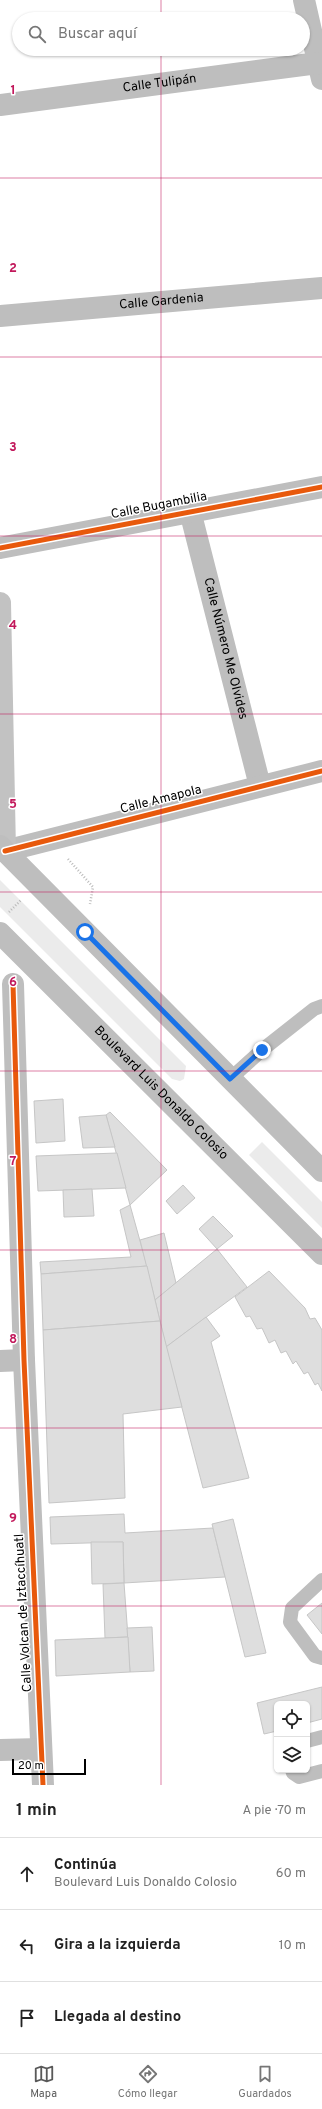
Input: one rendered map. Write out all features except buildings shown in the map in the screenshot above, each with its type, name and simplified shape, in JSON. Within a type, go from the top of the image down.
[{"type":"main road","points":[[0,603],[3,849]]},
{"type":"street","points":[[304,0],[307,12]]},
{"type":"street","points":[[310,27],[320,71]]},
{"type":"street","name":"Calle Tulipán","points":[[0,104],[320,71]]},
{"type":"street","name":"Calle Gardenia","points":[[0,316],[322,288]]},
{"type":"street","name":"Calle Bugambilia","points":[[0,548],[190,510],[322,487]]},
{"type":"street","name":"Calle Número Me Olvides","points":[[190,510],[260,786]]},
{"type":"street","name":"Calle Amapola","points":[[3,849],[322,771]]},
{"type":"street","points":[[3,849],[322,1171]]},
{"type":"street","name":"Boulevard Luis Donaldo Colosio","points":[[0,932],[322,1254]]},
{"type":"street","points":[[7,984],[30,962]]},
{"type":"street","name":"Calle Volcan de Iztaccíhuatl","points":[[7,984],[9,1172],[24,1360],[43,1785]]},
{"type":"street","points":[[0,1361],[24,1360]]},
{"type":"street","points":[[0,1750],[42,1749]]},
{"type":"lane","points":[[230,1079],[262,1050],[314,1009],[322,1006]]},
{"type":"lane","points":[[322,1580],[292,1608],[290,1622],[315,1656],[322,1658]]},
{"type":"lane","points":[[310,1740],[322,1737]]},
{"type":"lane","points":[[293,1773],[299,1777],[322,1771]]},
{"type":"path","points":[[66,857],[93,887]]},
{"type":"shaded area","points":[[0,880],[186,1066],[184,1079],[180,1081],[172,1079],[0,907]]},
{"type":"shaded area","points":[[262,1142],[322,1202],[322,1228],[249,1155]]},
{"type":"cycle path","points":[[0,548],[322,487]]},
{"type":"cycle path","points":[[5,851],[322,771]]},
{"type":"cycle path","points":[[13,984],[24,1360],[43,1785]]},
{"type":"route","points":[[85,932],[230,1079],[262,1050]]}]
